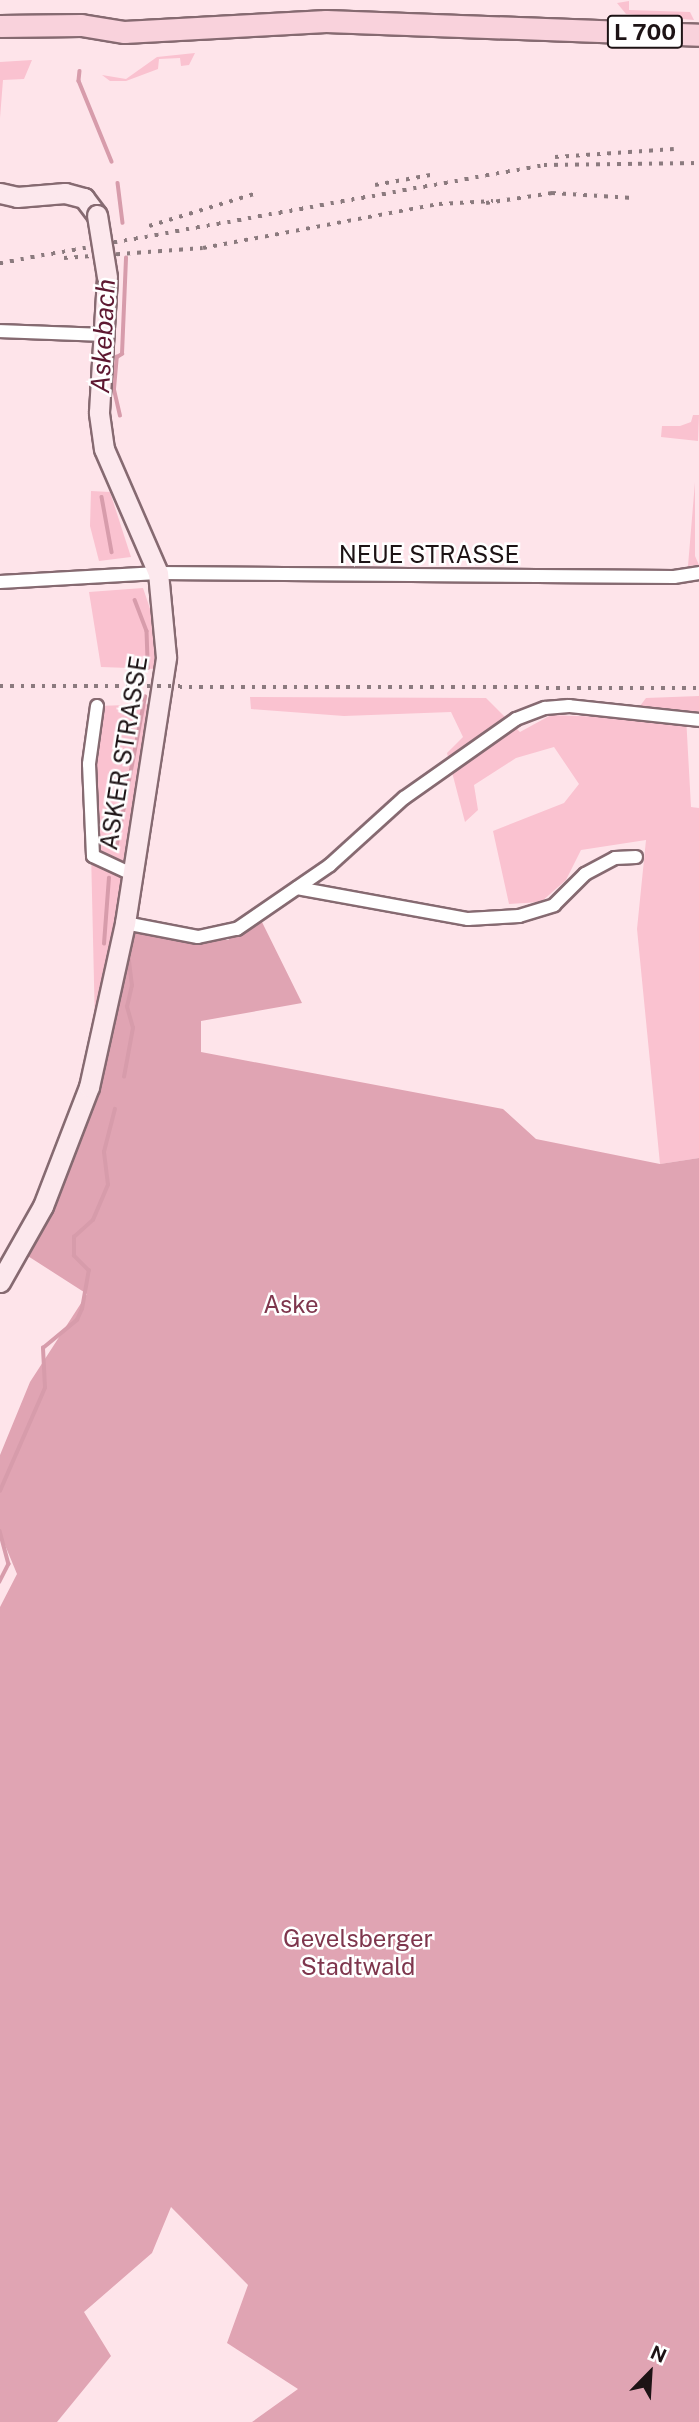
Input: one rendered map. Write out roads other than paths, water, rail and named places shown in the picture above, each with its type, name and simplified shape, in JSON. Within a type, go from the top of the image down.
[{"type":"main road","name":"L 700","points":[[124,32],[104,41],[0,40],[0,27],[81,26],[124,32],[326,21],[699,35]]},
{"type":"street","name":"ASKER STRASSE","points":[[0,193],[17,197],[65,193],[84,198],[97,215],[107,276],[106,335],[99,412],[104,449],[158,573],[166,657],[129,873],[125,923],[89,1087],[43,1206],[0,1282]]},
{"type":"street","points":[[0,331],[106,335]]},
{"type":"street","name":"NEUE STRASSE","points":[[0,582],[158,573],[616,577],[699,573]]},
{"type":"street","points":[[125,923],[172,934],[222,936],[298,888],[404,798],[516,719],[556,705],[699,720]]},
{"type":"street","name":"ASKER STRASSE","points":[[97,706],[89,764],[93,856],[129,873]]},
{"type":"street","points":[[298,888],[468,919],[519,916],[554,905],[585,874],[615,858],[636,857]]},
{"type":"waterway","name":"Askebach","points":[[80,71],[79,81],[112,162]]},
{"type":"waterway","name":"Askebach","points":[[118,183],[123,223]]},
{"type":"waterway","name":"Askebach","points":[[120,416],[114,389],[117,357],[122,354],[126,258]]},
{"type":"waterway","name":"Askebach","points":[[102,497],[112,552]]},
{"type":"waterway","name":"Askebach","points":[[135,600],[147,631],[148,668]]},
{"type":"waterway","name":"Askebach","points":[[116,849],[145,697]]},
{"type":"waterway","name":"Askebach","points":[[104,944],[109,878]]},
{"type":"waterway","name":"Askebach","points":[[124,1077],[133,1028],[127,1007],[132,986],[129,960]]},
{"type":"waterway","name":"Askebach","points":[[0,1491],[45,1388],[43,1348],[77,1320],[82,1309],[89,1271],[74,1256],[74,1237],[93,1220],[108,1185],[104,1152],[115,1109]]},
{"type":"waterway","name":"Askebach","points":[[0,1531],[9,1564],[0,1582]]},
{"type":"railway","points":[[555,157],[674,149]]},
{"type":"railway","points":[[0,263],[544,165],[699,163]]},
{"type":"railway","points":[[375,185],[430,175]]},
{"type":"railway","points":[[149,226],[257,193]]},
{"type":"railway","points":[[486,203],[552,193],[633,198]]},
{"type":"railway","points":[[64,258],[203,248],[439,204],[493,201]]},
{"type":"railway","points":[[0,686],[699,688]]},
{"type":"park label","name":"Aske","points":[[291,1305]]},
{"type":"park label","name":"Gevelsberger Stadtwald","points":[[358,1953]]}]
